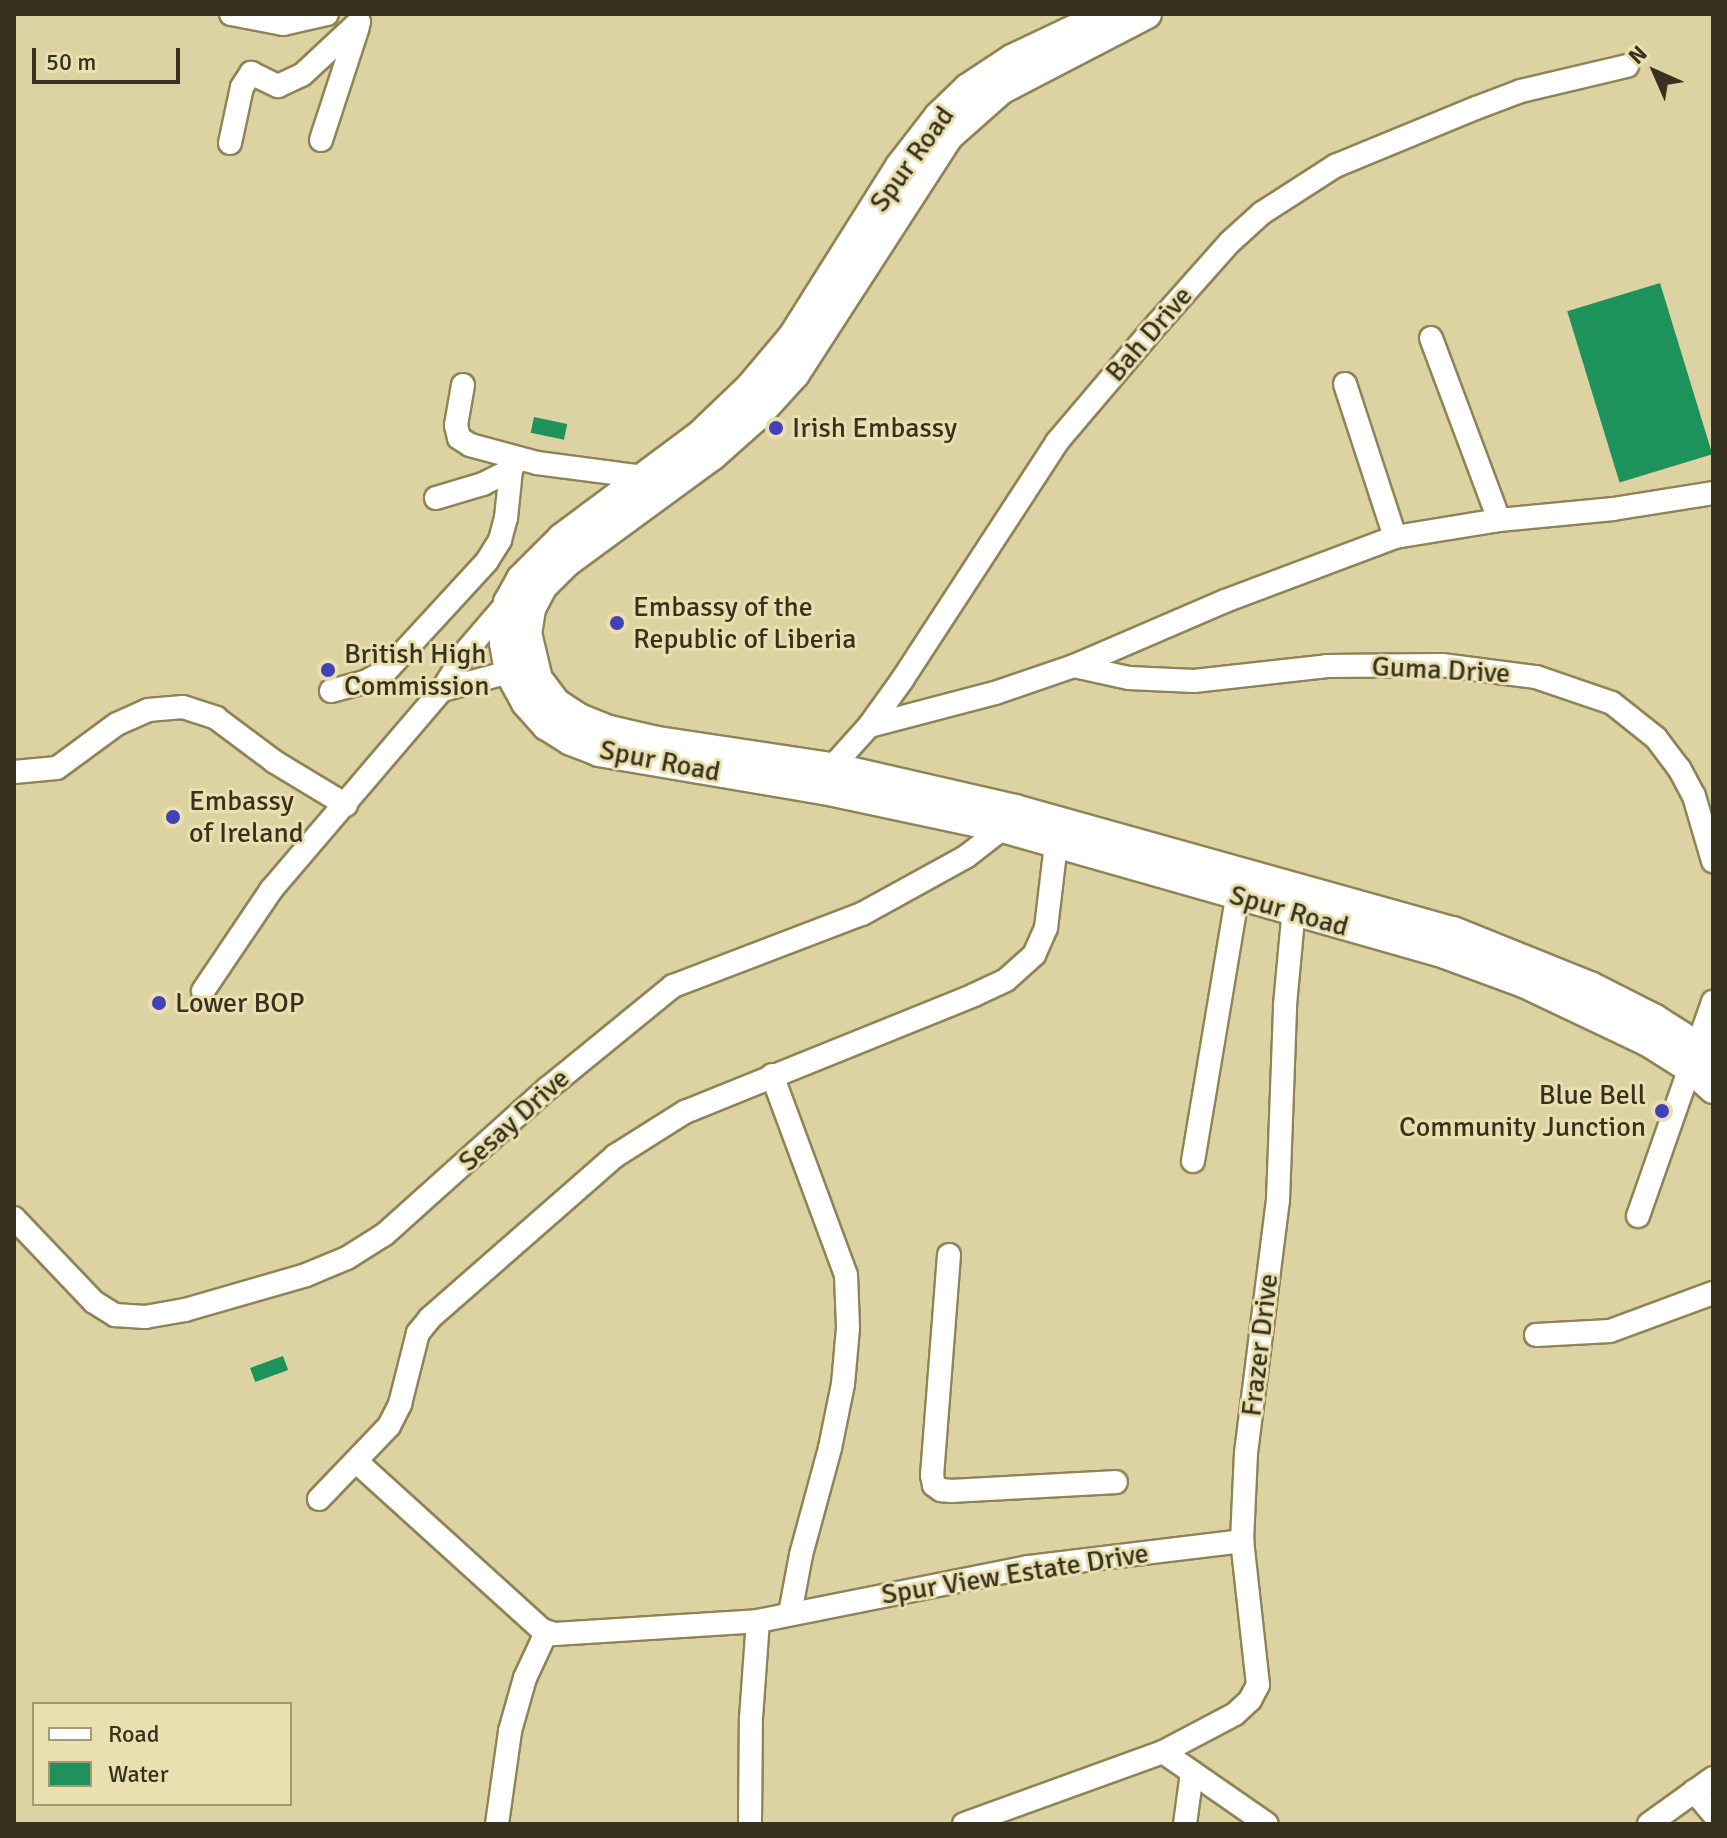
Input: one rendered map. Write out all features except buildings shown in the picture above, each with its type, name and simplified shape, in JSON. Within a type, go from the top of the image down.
[{"type":"main road","name":"Spur Road","points":[[1107,14],[1012,59],[968,88],[793,336],[750,387],[700,435],[539,558],[508,602],[504,643],[509,672],[526,703],[547,726],[571,741],[599,752],[736,764],[828,779],[1009,818],[1590,986],[1701,1057],[1713,1089]]},
{"type":"main road","name":"Spur Road","points":[[736,764],[609,730],[579,718],[556,703],[538,679],[527,633],[531,609],[543,586],[566,563],[712,456],[756,417],[795,374],[924,152],[1001,90],[1147,14]]},
{"type":"main road","name":"Spur Road","points":[[1202,873],[1237,897],[1295,899]]},
{"type":"street","points":[[231,14],[283,24],[327,14]]},
{"type":"street","points":[[321,140],[358,18]]},
{"type":"street","points":[[230,143],[242,87],[251,73],[278,86],[302,75],[358,18]]},
{"type":"street","name":"Bah Drive","points":[[828,779],[869,726],[1057,442],[1230,242],[1262,213],[1335,166],[1476,108],[1521,91],[1627,66]]},
{"type":"street","points":[[1431,338],[1499,520]]},
{"type":"street","points":[[1345,384],[1395,537]]},
{"type":"street","points":[[463,385],[456,425],[459,438],[470,445],[514,464],[643,477]]},
{"type":"street","points":[[436,498],[462,492],[514,464]]},
{"type":"street","points":[[331,691],[365,682],[386,671],[487,561],[500,540],[514,464]]},
{"type":"street","points":[[869,726],[995,693],[1074,666],[1225,601],[1395,537],[1499,520],[1613,509],[1713,493]]},
{"type":"street","points":[[203,991],[246,922],[442,690],[467,650],[508,602]]},
{"type":"street","name":"Guma Drive","points":[[1074,666],[1129,678],[1194,681],[1327,666],[1428,665],[1495,669],[1536,677],[1612,703],[1656,738],[1679,768],[1694,796],[1713,861]]},
{"type":"street","points":[[442,690],[509,672]]},
{"type":"street","points":[[14,772],[57,768],[117,724],[148,710],[183,707],[216,718],[275,762],[346,805]]},
{"type":"street","name":"Sesay Drive","points":[[14,1218],[94,1302],[115,1315],[145,1317],[185,1310],[306,1275],[347,1258],[385,1234],[548,1088],[673,986],[862,914],[923,883],[1009,818]]},
{"type":"street","points":[[319,1499],[358,1463],[389,1426],[400,1404],[415,1341],[430,1318],[615,1156],[685,1112],[1006,980],[1034,955],[1046,928],[1057,832]]},
{"type":"street","points":[[1193,1161],[1237,897]]},
{"type":"street","name":"Frazer Drive","points":[[964,1824],[1163,1752],[1235,1714],[1250,1700],[1258,1685],[1242,1541],[1246,1453],[1278,1200],[1285,1005],[1295,899]]},
{"type":"street","points":[[1638,1216],[1701,1057],[1713,1002]]},
{"type":"street","points":[[772,1075],[846,1275],[848,1328],[838,1410],[801,1555],[790,1613]]},
{"type":"street","points":[[949,1255],[932,1475],[934,1485],[941,1490],[952,1491],[1116,1482]]},
{"type":"street","points":[[1536,1335],[1610,1331],[1713,1293]]},
{"type":"street","points":[[358,1463],[546,1633],[525,1678],[510,1731],[497,1824]]},
{"type":"street","name":"Spur View Estate Drive","points":[[546,1633],[576,1635],[758,1621],[1028,1567],[1242,1541]]},
{"type":"street","points":[[750,1824],[751,1718],[758,1621]]},
{"type":"street","points":[[1163,1752],[1267,1824]]},
{"type":"street","points":[[1185,1824],[1192,1772]]},
{"type":"street","points":[[1649,1824],[1713,1778]]},
{"type":"street","points":[[1694,1791],[1713,1814]]},
{"type":"water","points":[[1660,283],[1712,454],[1620,483],[1567,311]]},
{"type":"water","points":[[534,417],[567,424],[564,440],[531,433]]},
{"type":"water","points":[[283,1356],[288,1370],[255,1382],[250,1368]]},
{"type":"place","name":"Irish Embassy","points":[[776,428]]},
{"type":"place","name":"Embassy of the Republic of Liberia","points":[[617,623]]},
{"type":"place","name":"British High Commission","points":[[328,670]]},
{"type":"place","name":"Embassy of Ireland","points":[[173,817]]},
{"type":"place","name":"Lower BOP","points":[[159,1003]]},
{"type":"place","name":"Blue Bell Community Junction","points":[[1662,1111]]}]
